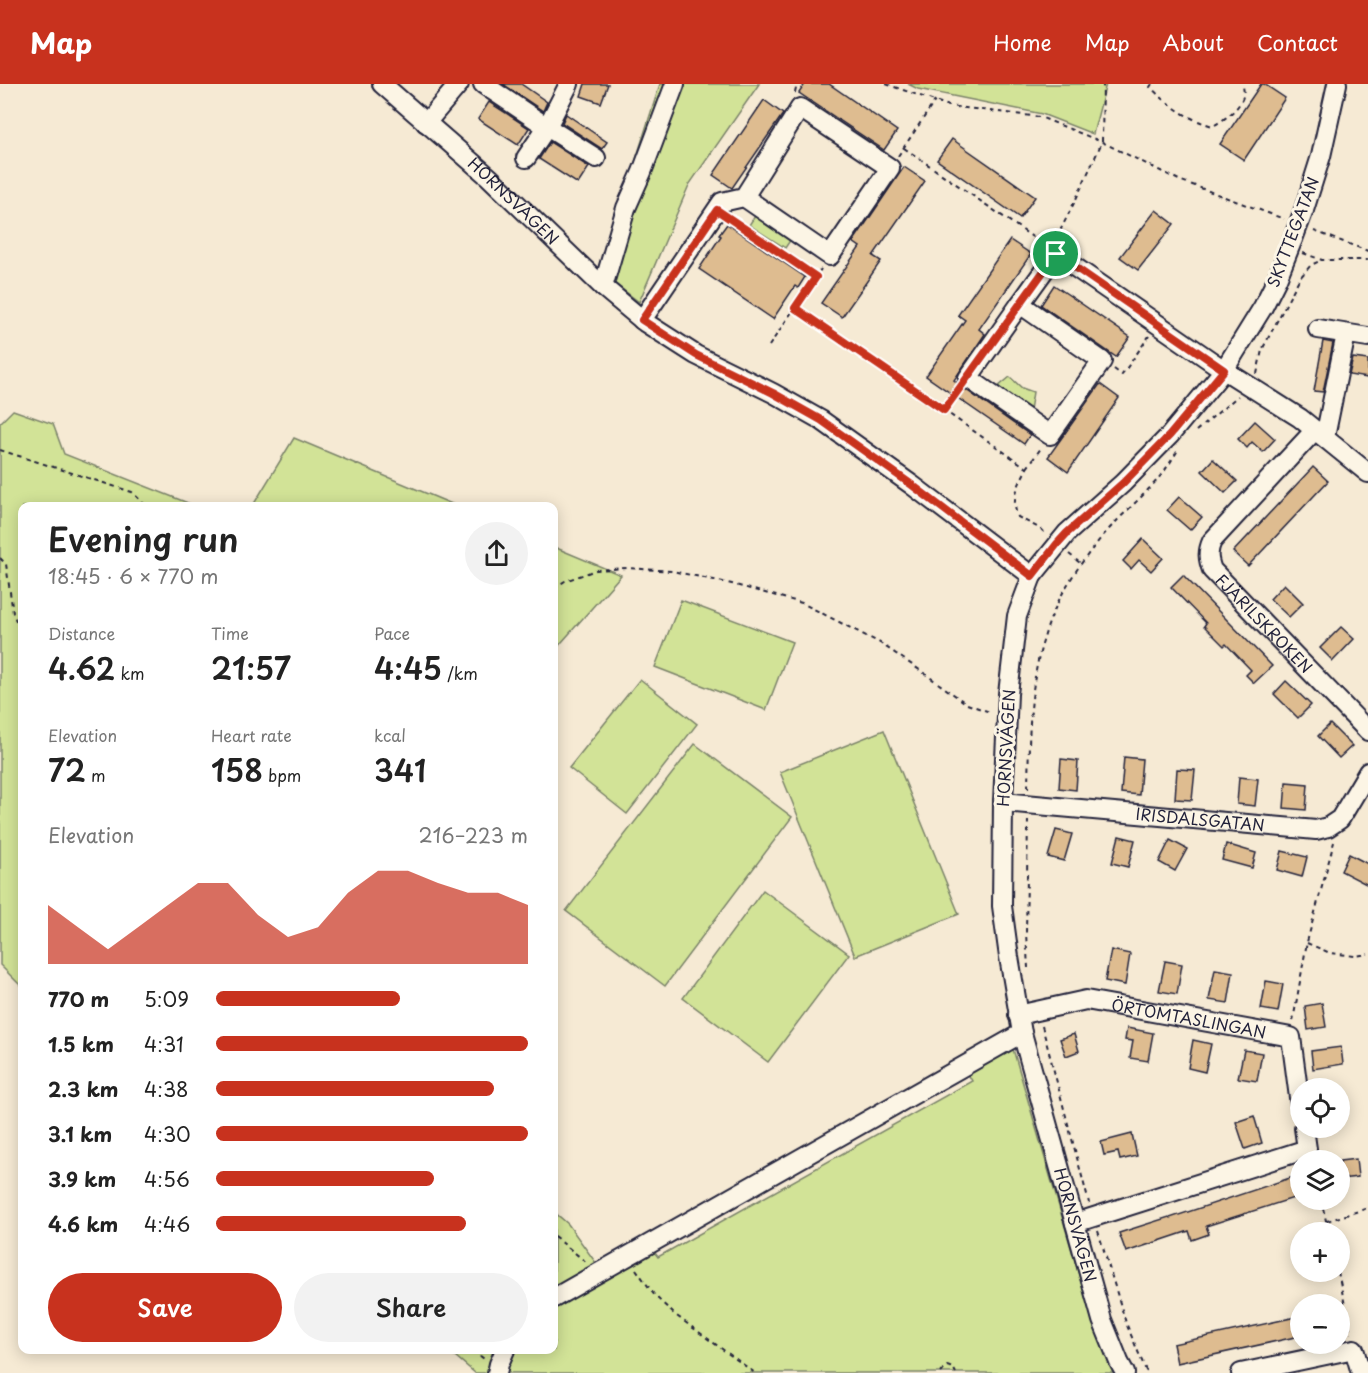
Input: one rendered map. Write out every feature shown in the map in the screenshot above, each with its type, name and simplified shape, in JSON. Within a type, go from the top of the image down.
[{"type":"street","name":"HORNSVÄGEN","points":[[382,84],[489,177],[603,287],[642,320],[696,355],[773,393],[821,420],[912,485],[1032,576],[1017,616],[1008,694],[1003,802],[1002,906],[1020,1024],[1102,1320],[1125,1373]]},
{"type":"street","points":[[426,123],[459,84]]},
{"type":"street","points":[[483,84],[596,158]]},
{"type":"street","points":[[526,158],[547,127],[569,84]]},
{"type":"street","points":[[603,287],[626,208],[675,84]]},
{"type":"street","name":"SKYTTEGATAN","points":[[1032,576],[1067,533],[1123,483],[1170,435],[1224,370],[1263,307],[1294,238],[1321,156],[1337,84]]},
{"type":"street","points":[[642,320],[722,202],[744,197],[800,108],[890,168],[830,256],[744,197]]},
{"type":"street","points":[[1020,304],[1102,361],[1050,435],[968,378],[1020,304],[1056,254],[1224,370],[1300,418],[1368,473]]},
{"type":"street","points":[[1318,329],[1368,337]]},
{"type":"street","points":[[1320,434],[1346,334]]},
{"type":"street","name":"FJÄRILSKROKEN","points":[[1320,434],[1212,541],[1208,550],[1209,560],[1212,570],[1368,731]]},
{"type":"street","points":[[1340,819],[1368,772]]},
{"type":"street","name":"IRISDALSGATAN","points":[[1003,802],[1316,830],[1328,827],[1340,819]]},
{"type":"street","name":"ÖRTOMTASLINGAN","points":[[558,1296],[1020,1024],[1086,1000],[1291,1037]]},
{"type":"street","points":[[1291,1037],[1296,1078]]},
{"type":"street","points":[[1075,1223],[1307,1149],[1305,1138]]},
{"type":"street","points":[[1241,1373],[1354,1349],[1361,1373]]},
{"type":"street","points":[[497,1373],[503,1354]]},
{"type":"path","points":[[886,84],[949,106],[1040,117],[1102,142],[1294,238],[1322,260]]},
{"type":"path","points":[[1056,254],[1056,238],[1102,142],[1103,84]]},
{"type":"path","points":[[1152,84],[1150,87],[1166,102],[1196,122],[1213,126],[1225,119],[1242,102],[1245,90],[1242,84]]},
{"type":"path","points":[[890,168],[935,101]]},
{"type":"path","points":[[904,148],[1056,254]]},
{"type":"path","points":[[717,210],[816,277]]},
{"type":"path","points":[[1310,229],[1368,251]]},
{"type":"path","points":[[769,346],[830,256]]},
{"type":"path","points":[[1299,279],[1311,265],[1322,260],[1368,260]]},
{"type":"path","points":[[795,308],[1027,468]]},
{"type":"path","points":[[1102,361],[1122,375],[1158,324]]},
{"type":"path","points":[[944,410],[968,378]]},
{"type":"path","points":[[1050,435],[1027,468],[1014,502],[1016,513],[1018,517],[1041,529],[1080,563]]},
{"type":"path","points":[[0,450],[132,492],[142,502]]},
{"type":"path","points":[[0,558],[6,564],[13,613],[18,626]]},
{"type":"path","points":[[558,585],[596,570],[627,568],[661,570],[728,583],[802,603],[880,643],[967,704],[1007,718]]},
{"type":"path","points":[[1291,1037],[1307,942],[1340,819]]},
{"type":"path","points":[[1307,942],[1330,953],[1355,956],[1368,954]]},
{"type":"path","points":[[1324,1210],[1327,1221],[1368,1208]]},
{"type":"path","points":[[558,1239],[598,1273]]},
{"type":"path","points":[[628,1256],[655,1296],[674,1314],[753,1372]]},
{"type":"path","points":[[1340,1282],[1354,1349]]},
{"type":"path","points":[[941,1373],[947,1366],[953,1368],[956,1373]]},
{"type":"green space","points":[[660,84],[759,84],[689,185],[639,302],[600,272]]},
{"type":"green space","points":[[908,84],[1106,84],[1093,134],[1042,114],[918,89]]},
{"type":"green space","points":[[757,213],[793,236],[785,248],[749,225]]},
{"type":"green space","points":[[1010,377],[1022,388],[1033,392],[1030,410],[1016,405],[1000,391],[998,387]]},
{"type":"green space","points":[[13,410],[53,424],[64,454],[185,502],[18,502],[18,983],[0,965],[0,423]]},
{"type":"green space","points":[[294,438],[447,502],[255,502]]},
{"type":"green space","points":[[558,549],[621,575],[558,646]]},
{"type":"green space","points":[[681,600],[792,642],[766,710],[655,667]]},
{"type":"green space","points":[[640,679],[697,724],[627,814],[569,768]]},
{"type":"green space","points":[[884,730],[959,914],[855,956],[780,772]]},
{"type":"green space","points":[[695,744],[792,817],[665,986],[566,911]]},
{"type":"green space","points":[[763,890],[849,954],[768,1062],[683,998]]},
{"type":"green space","points":[[1013,1049],[1086,1299],[1113,1373],[475,1373],[453,1354],[558,1354],[558,1215],[568,1224],[606,1277],[652,1249],[658,1257],[972,1081],[967,1072]]},
{"type":"building","points":[[503,84],[521,84],[547,102],[543,111]]},
{"type":"building","points":[[585,84],[608,84],[601,103],[581,96]]},
{"type":"building","points":[[805,84],[829,84],[897,131],[884,150],[799,93]]},
{"type":"building","points":[[1261,84],[1285,98],[1244,160],[1220,144]]},
{"type":"building","points":[[764,100],[783,114],[732,188],[713,175]]},
{"type":"building","points":[[489,102],[529,128],[518,145],[478,119]]},
{"type":"building","points":[[566,114],[607,142],[602,149],[562,123]]},
{"type":"building","points":[[952,139],[1035,197],[1020,218],[937,160]]},
{"type":"building","points":[[550,142],[589,167],[578,184],[539,159]]},
{"type":"building","points":[[904,167],[925,181],[873,256],[881,261],[842,317],[821,303],[860,247],[853,242]]},
{"type":"building","points":[[1156,210],[1174,224],[1138,270],[1120,257]]},
{"type":"building","points":[[727,224],[805,277],[798,288],[795,286],[773,319],[699,269]]},
{"type":"building","points":[[1010,240],[1031,254],[979,329],[985,334],[954,380],[1030,435],[1024,444],[926,376],[965,320],[958,315]]},
{"type":"building","points":[[1054,285],[1130,337],[1116,357],[1041,305]]},
{"type":"building","points":[[1323,341],[1333,343],[1323,392],[1314,391]]},
{"type":"building","points":[[1353,358],[1368,360],[1368,378],[1349,375]]},
{"type":"building","points":[[1100,384],[1119,398],[1068,472],[1048,457]]},
{"type":"building","points":[[1255,421],[1275,439],[1263,452],[1252,442],[1247,448],[1238,439]]},
{"type":"building","points":[[1213,459],[1237,481],[1225,493],[1202,471]]},
{"type":"building","points":[[1313,467],[1328,481],[1248,566],[1233,552]]},
{"type":"building","points":[[1179,497],[1202,517],[1190,530],[1167,510]]},
{"type":"building","points":[[1143,539],[1163,558],[1151,571],[1139,560],[1131,569],[1123,561]]},
{"type":"building","points":[[1183,575],[1272,666],[1254,683],[1246,675],[1251,670],[1226,644],[1224,646],[1204,626],[1206,623],[1171,587]]},
{"type":"building","points":[[1284,584],[1303,603],[1289,617],[1270,599]]},
{"type":"building","points":[[1341,627],[1354,639],[1333,661],[1320,648]]},
{"type":"building","points":[[1286,681],[1311,705],[1298,718],[1274,694]]},
{"type":"building","points":[[1330,724],[1352,746],[1339,758],[1318,736]]},
{"type":"building","points":[[1124,757],[1142,759],[1139,795],[1121,793]]},
{"type":"building","points":[[1061,759],[1078,761],[1076,790],[1059,788]]},
{"type":"building","points":[[1177,769],[1195,770],[1192,800],[1175,799]]},
{"type":"building","points":[[1239,777],[1258,779],[1255,806],[1237,804]]},
{"type":"building","points":[[1286,782],[1308,784],[1306,810],[1284,808]]},
{"type":"building","points":[[1056,830],[1072,834],[1064,861],[1048,857]]},
{"type":"building","points":[[1119,836],[1135,840],[1128,867],[1112,863]]},
{"type":"building","points":[[1170,840],[1187,849],[1175,871],[1159,862]]},
{"type":"building","points":[[1226,844],[1256,853],[1252,868],[1222,860]]},
{"type":"building","points":[[1282,851],[1307,857],[1302,877],[1277,870]]},
{"type":"building","points":[[1349,854],[1368,864],[1368,885],[1341,871]]},
{"type":"building","points":[[1111,950],[1130,954],[1125,985],[1105,981]]},
{"type":"building","points":[[1165,961],[1182,964],[1177,994],[1159,991]]},
{"type":"building","points":[[1215,969],[1233,972],[1228,1003],[1209,1000]]},
{"type":"building","points":[[1266,981],[1283,984],[1278,1012],[1261,1009]]},
{"type":"building","points":[[1322,1003],[1326,1027],[1308,1030],[1305,1006]]},
{"type":"building","points":[[1127,1028],[1153,1033],[1148,1061],[1130,1058],[1133,1041],[1125,1040]]},
{"type":"building","points":[[1074,1034],[1079,1051],[1066,1056],[1060,1039]]},
{"type":"building","points":[[1193,1040],[1211,1044],[1205,1072],[1188,1068]]},
{"type":"building","points":[[1341,1047],[1343,1064],[1313,1069],[1311,1051]]},
{"type":"building","points":[[1244,1050],[1262,1053],[1257,1081],[1238,1078]]},
{"type":"building","points":[[1254,1116],[1262,1143],[1245,1149],[1236,1122]]},
{"type":"building","points":[[1132,1134],[1137,1156],[1120,1160],[1118,1152],[1104,1155],[1101,1142]]},
{"type":"building","points":[[1356,1159],[1358,1177],[1350,1178],[1350,1160]]},
{"type":"building","points":[[1290,1178],[1290,1199],[1206,1226],[1209,1234],[1192,1240],[1189,1231],[1126,1252],[1119,1233]]},
{"type":"building","points":[[1290,1318],[1290,1338],[1177,1363],[1173,1344]]},
{"type":"route","points":[[717,210],[816,277],[795,308],[944,410],[1056,254],[1224,370],[1170,435],[1123,483],[1067,533],[1032,576],[912,485],[821,420],[773,393],[696,355],[642,320],[717,210]]}]
